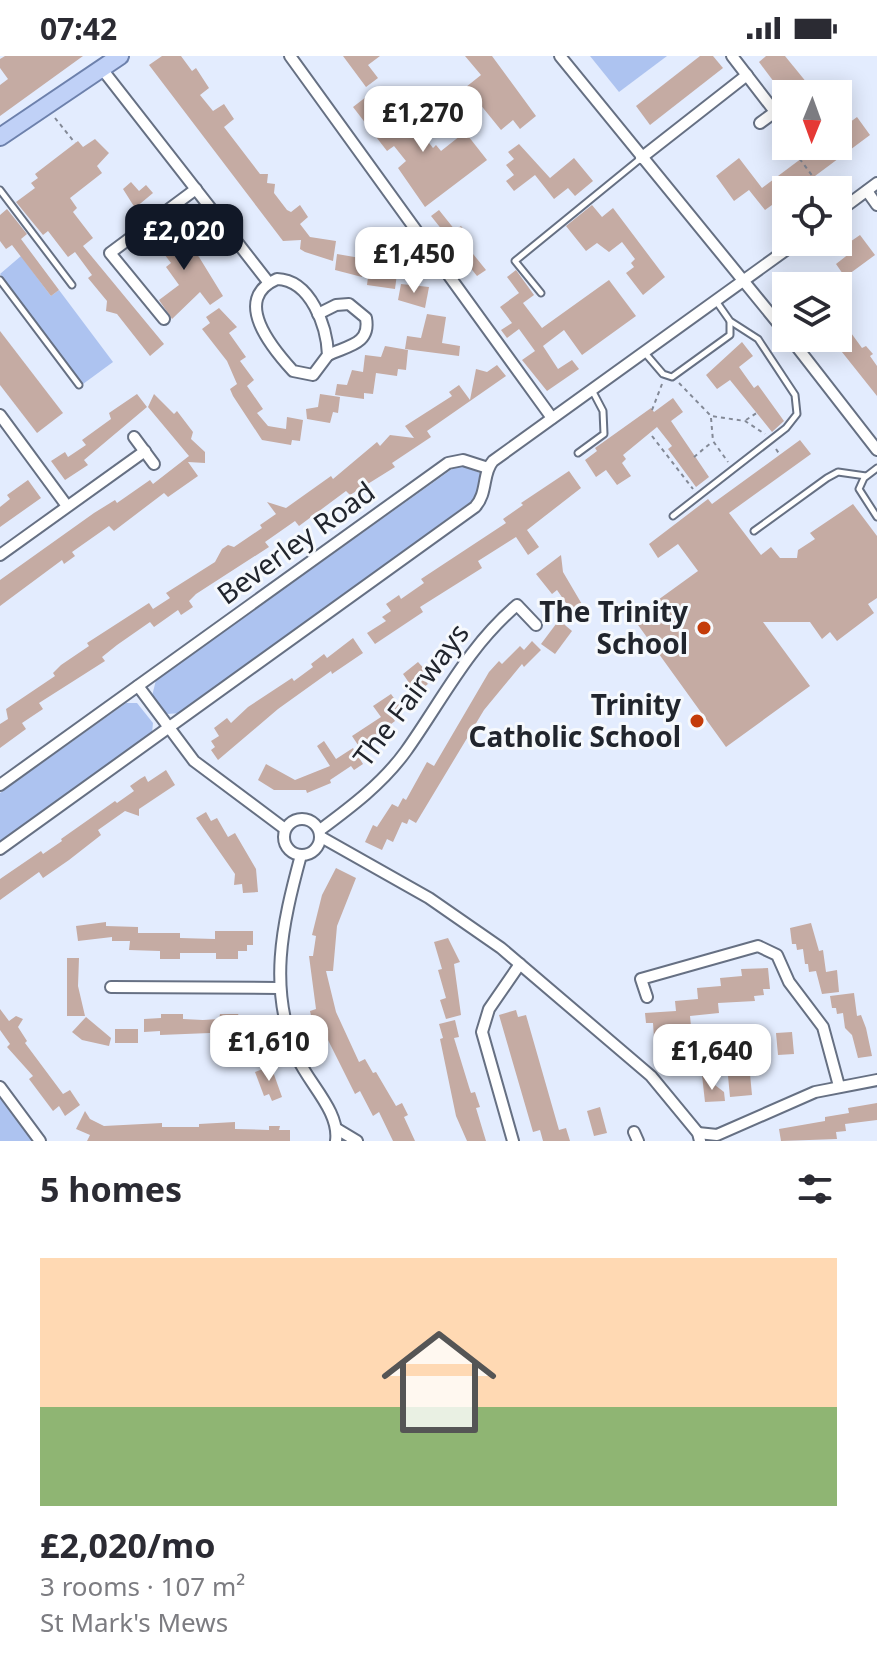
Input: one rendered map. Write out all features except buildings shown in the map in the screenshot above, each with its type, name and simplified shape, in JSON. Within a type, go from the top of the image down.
[{"type":"main road","points":[[0,137],[120,56]]},
{"type":"street","points":[[290,56],[552,418]]},
{"type":"street","points":[[560,56],[772,316]]},
{"type":"street","points":[[732,56],[772,108]]},
{"type":"street","points":[[102,69],[269,283]]},
{"type":"street","points":[[641,158],[747,75]]},
{"type":"street","points":[[760,123],[772,114]]},
{"type":"street","points":[[852,202],[877,183]]},
{"type":"street","points":[[164,319],[110,253],[196,189]]},
{"type":"street","points":[[867,191],[877,205]]},
{"type":"street","points":[[0,849],[169,731],[475,507],[486,489],[488,468],[552,418],[778,256]]},
{"type":"street","points":[[318,314],[336,305],[349,304],[366,318],[367,329],[359,342],[328,355],[313,375],[298,374],[289,366],[255,319],[257,299],[269,283],[286,280],[294,284],[318,314],[328,355]]},
{"type":"street","points":[[801,352],[877,450]]},
{"type":"street","points":[[0,415],[67,506]]},
{"type":"street","points":[[134,437],[154,464]]},
{"type":"street","points":[[0,555],[145,451]]},
{"type":"street","name":"Beverley Road","points":[[0,785],[448,463],[463,460],[488,468]]},
{"type":"street","name":"The Fairways","points":[[301,855],[316,848],[321,834],[391,769],[446,685],[499,620],[517,605],[536,625]]},
{"type":"street","points":[[138,686],[169,731],[203,769],[285,829]]},
{"type":"street","points":[[285,829],[292,823],[315,823],[321,834],[441,905],[520,964],[651,1076],[699,1137],[717,1135],[792,1101],[839,1086],[877,1080]]},
{"type":"street","points":[[285,829],[286,847],[301,855],[283,927],[279,988],[295,1051],[336,1135],[357,1141]]},
{"type":"street","points":[[647,997],[641,979],[758,946],[771,951],[781,961],[789,982],[823,1027],[839,1086]]},
{"type":"street","points":[[513,1141],[482,1032],[489,1009],[520,964]]},
{"type":"street","points":[[111,987],[279,988]]},
{"type":"street","points":[[0,1087],[40,1141]]},
{"type":"lane","points":[[541,293],[515,261],[641,158]]},
{"type":"lane","points":[[0,190],[72,285]]},
{"type":"lane","points":[[0,280],[79,385]]},
{"type":"lane","points":[[673,516],[794,420],[798,401],[758,339],[730,321],[715,300]]},
{"type":"lane","points":[[644,352],[669,376],[730,335],[730,321]]},
{"type":"lane","points":[[578,453],[604,434],[603,411],[592,389]]},
{"type":"lane","points":[[877,468],[866,476],[859,492],[877,517]]},
{"type":"lane","points":[[754,531],[838,472],[866,476]]},
{"type":"path","points":[[55,118],[75,143]]},
{"type":"path","points":[[652,410],[669,376],[711,416],[745,421],[761,429],[780,455]]},
{"type":"path","points":[[745,421],[758,412]]},
{"type":"path","points":[[711,416],[713,441],[733,469]]},
{"type":"path","points":[[652,436],[699,496]]},
{"type":"path","points":[[694,457],[713,441]]},
{"type":"shaded area","points":[[590,56],[667,56],[619,92]]},
{"type":"shaded area","points":[[21,256],[51,296],[59,290],[113,362],[83,384],[0,274]]},
{"type":"shaded area","points":[[459,464],[480,473],[478,493],[473,500],[183,713],[166,714],[152,696],[156,680]]},
{"type":"shaded area","points":[[126,703],[137,703],[153,723],[152,733],[0,842],[0,793]]},
{"type":"shaded area","points":[[0,1096],[33,1141],[0,1141]]},
{"type":"place","name":"The Trinity School","points":[[704,628]]},
{"type":"place","name":"Trinity Catholic School","points":[[697,721]]}]
